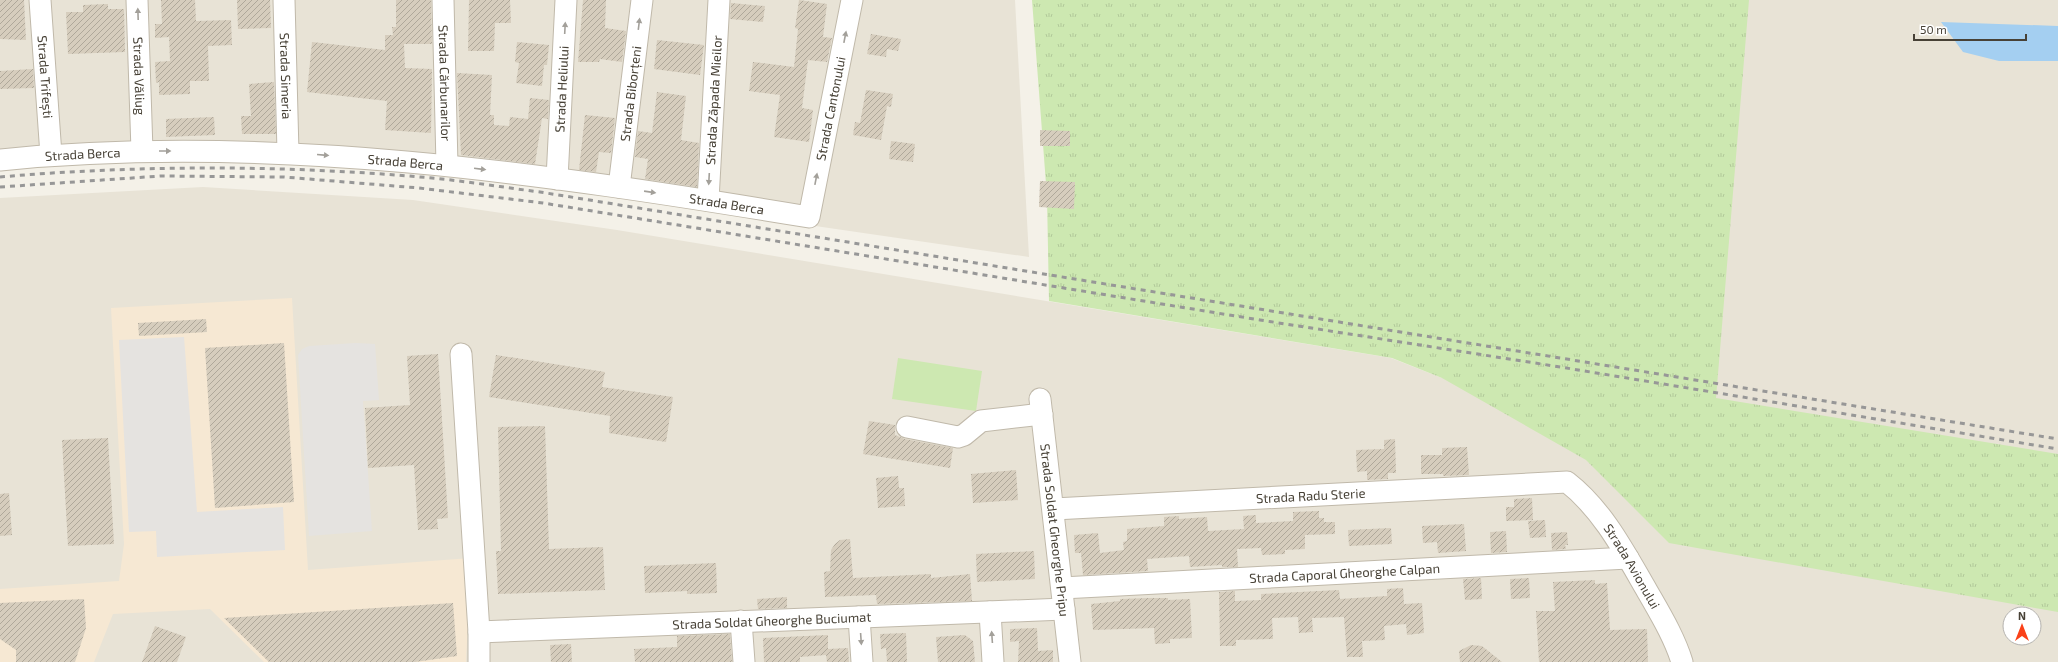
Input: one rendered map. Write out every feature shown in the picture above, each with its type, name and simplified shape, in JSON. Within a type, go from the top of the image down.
[{"type":"street","name":"Strada Trifești","points":[[40,0],[51,154]]},
{"type":"street","name":"Strada Văliug","points":[[137,0],[142,151]]},
{"type":"street","name":"Strada Simeria","points":[[284,0],[288,152]]},
{"type":"street","name":"Strada Cărbunarilor","points":[[443,0],[447,165]]},
{"type":"street","name":"Strada Heliului","points":[[557,179],[566,0]]},
{"type":"street","name":"Strada Biborțeni","points":[[619,187],[642,0]]},
{"type":"street","name":"Strada Zăpada Mieilor","points":[[708,200],[719,0]]},
{"type":"street","name":"Strada Cantonului","points":[[809,217],[852,0]]},
{"type":"street","name":"Strada Berca","points":[[0,160],[51,154],[142,151],[288,152],[447,165],[619,187],[809,217]]},
{"type":"street","points":[[461,354],[479,632],[479,662]]},
{"type":"street","name":"Strada Soldat Gheorghe Pripu","points":[[907,427],[958,437],[964,435],[981,421],[1041,406],[1054,509],[1070,662]]},
{"type":"street","name":"Strada Radu Sterie","points":[[1054,509],[1567,482]]},
{"type":"street","name":"Strada Avionului","points":[[1567,482],[1583,494],[1592,505],[1628,558],[1662,616],[1682,662]]},
{"type":"street","name":"Strada Caporal Gheorghe Calpan","points":[[1062,588],[1628,558]]},
{"type":"street","name":"Strada Soldat Gheorghe Buciumat","points":[[479,632],[1064,609]]},
{"type":"street","points":[[990,612],[994,662]]},
{"type":"street","points":[[859,617],[862,662]]},
{"type":"street","points":[[742,622],[744,662]]},
{"type":"shaded area","points":[[0,0],[1015,0],[1029,257],[442,172],[241,162],[113,163],[0,170]]},
{"type":"shaded area","points":[[1659,0],[2058,0],[2058,662],[0,662],[0,198],[203,187],[413,200],[617,230],[1391,358],[1442,378]]},
{"type":"shaded area","points":[[292,298],[308,570],[471,558],[466,662],[264,662],[210,609],[113,614],[94,662],[0,662],[0,589],[119,581],[124,544],[111,308]]},
{"type":"shaded area","points":[[184,337],[197,512],[283,507],[285,550],[157,557],[156,531],[129,532],[119,340]]},
{"type":"shaded area","points":[[356,343],[375,344],[379,400],[363,401],[372,531],[309,536],[298,355],[302,349],[309,346]]},
{"type":"green space","points":[[1032,0],[1749,0],[1716,398],[2058,454],[2058,612],[2042,609],[2042,606],[2024,606],[1669,543],[1586,460],[1442,378],[1392,358],[1049,301],[1047,197]]},
{"type":"green space","points":[[898,358],[982,371],[976,411],[892,399]]},
{"type":"water","points":[[1941,22],[2058,26],[2058,61],[1999,61],[1963,52]]},
{"type":"building","points":[[0,0],[24,0],[26,40],[0,39]]},
{"type":"building","points":[[161,0],[195,0],[196,21],[231,20],[232,45],[208,46],[209,81],[190,81],[190,94],[159,95],[159,82],[156,83],[155,62],[170,61],[169,37],[155,38],[155,24],[162,24]]},
{"type":"building","points":[[237,0],[270,0],[271,28],[238,29]]},
{"type":"building","points":[[396,0],[431,0],[432,44],[404,44],[405,68],[432,69],[431,133],[385,130],[387,101],[307,92],[312,42],[385,50],[385,35],[393,35],[392,27],[396,27]]},
{"type":"building","points":[[469,0],[510,0],[511,23],[495,23],[494,51],[468,51]]},
{"type":"building","points":[[583,0],[606,0],[605,28],[626,31],[622,62],[600,59],[599,62],[578,62]]},
{"type":"building","points":[[799,0],[827,4],[823,37],[832,38],[827,62],[808,60],[802,108],[813,110],[809,142],[774,137],[780,95],[749,91],[753,62],[794,67],[798,29],[795,28]]},
{"type":"building","points":[[731,3],[765,6],[763,22],[730,19]]},
{"type":"building","points":[[108,4],[108,9],[124,9],[125,52],[68,54],[66,12],[83,12],[83,5]]},
{"type":"building","points":[[871,34],[901,39],[898,51],[887,49],[886,57],[867,54]]},
{"type":"building","points":[[657,40],[704,45],[700,75],[654,69]]},
{"type":"building","points":[[517,42],[549,45],[547,65],[544,65],[542,86],[516,83],[519,63],[515,62]]},
{"type":"building","points":[[33,69],[34,88],[0,89],[0,71]]},
{"type":"building","points":[[457,73],[492,75],[490,115],[494,115],[494,125],[509,126],[510,117],[528,119],[530,98],[549,100],[548,119],[542,118],[535,164],[461,155]]},
{"type":"building","points":[[274,82],[276,134],[242,134],[241,116],[251,116],[249,84]]},
{"type":"building","points":[[866,90],[893,94],[891,107],[887,106],[881,140],[853,135],[855,122],[860,123]]},
{"type":"building","points":[[657,92],[686,96],[681,140],[699,143],[697,187],[645,179],[648,159],[635,157],[638,131],[652,133]]},
{"type":"building","points":[[585,115],[615,118],[611,153],[599,152],[596,172],[579,170]]},
{"type":"building","points":[[214,117],[215,135],[166,137],[166,119]]},
{"type":"building","points":[[1040,130],[1070,131],[1070,146],[1040,146]]},
{"type":"building","points":[[891,141],[915,144],[913,162],[889,159]]},
{"type":"building","points":[[1040,181],[1075,182],[1074,209],[1039,207]]},
{"type":"building","points":[[206,319],[207,332],[139,336],[138,323]]},
{"type":"building","points":[[284,343],[294,502],[215,508],[205,348]]},
{"type":"building","points":[[438,354],[448,518],[437,519],[438,529],[418,530],[414,465],[368,468],[365,408],[410,405],[407,356]]},
{"type":"building","points":[[496,355],[605,372],[602,387],[673,397],[666,442],[609,433],[610,416],[489,397]]},
{"type":"building","points":[[869,421],[895,425],[895,435],[905,439],[953,448],[950,468],[863,454]]},
{"type":"building","points":[[545,426],[549,549],[603,547],[605,590],[498,594],[496,551],[501,551],[498,427]]},
{"type":"building","points":[[108,438],[114,544],[68,546],[62,440]]},
{"type":"building","points":[[1395,439],[1396,473],[1388,473],[1388,479],[1367,480],[1367,471],[1357,472],[1356,450],[1384,449],[1384,440]]},
{"type":"building","points":[[1467,447],[1469,475],[1443,476],[1443,474],[1421,474],[1421,455],[1442,455],[1442,448]]},
{"type":"building","points":[[1016,470],[1018,500],[973,503],[971,474]]},
{"type":"building","points":[[898,476],[899,488],[904,488],[905,506],[878,508],[876,478]]},
{"type":"building","points":[[9,493],[12,535],[0,536],[0,494]]},
{"type":"building","points":[[1532,498],[1533,520],[1506,521],[1506,507],[1514,507],[1514,499]]},
{"type":"building","points":[[1319,511],[1319,518],[1324,518],[1324,522],[1335,522],[1335,534],[1305,535],[1305,549],[1285,550],[1285,554],[1262,555],[1261,548],[1237,549],[1238,567],[1222,567],[1222,565],[1190,567],[1189,556],[1147,559],[1148,571],[1083,575],[1081,553],[1075,553],[1074,535],[1098,533],[1100,553],[1124,550],[1123,542],[1127,541],[1127,529],[1164,526],[1164,517],[1179,516],[1179,519],[1207,517],[1208,531],[1244,529],[1243,516],[1256,515],[1256,523],[1293,521],[1293,512]]},
{"type":"building","points":[[1545,520],[1546,537],[1530,538],[1528,521]]},
{"type":"building","points":[[1464,524],[1466,551],[1438,553],[1437,542],[1423,543],[1422,526]]},
{"type":"building","points":[[1391,528],[1392,544],[1349,546],[1348,530]]},
{"type":"building","points":[[1506,531],[1507,552],[1491,553],[1490,532]]},
{"type":"building","points":[[1567,532],[1568,545],[1565,545],[1566,549],[1552,550],[1551,533]]},
{"type":"building","points":[[850,539],[853,578],[931,574],[931,578],[970,574],[972,601],[877,604],[876,595],[825,597],[824,572],[830,571],[831,550],[840,540]]},
{"type":"building","points":[[1034,551],[1035,579],[977,582],[976,554]]},
{"type":"building","points":[[716,563],[717,593],[687,594],[687,591],[645,593],[644,566]]},
{"type":"building","points":[[1481,578],[1482,599],[1465,600],[1463,579]]},
{"type":"building","points":[[1529,578],[1530,598],[1511,599],[1510,579]]},
{"type":"building","points":[[1595,580],[1595,584],[1607,583],[1610,630],[1647,629],[1648,662],[1539,662],[1536,611],[1555,611],[1553,582]]},
{"type":"building","points":[[1403,588],[1404,604],[1422,603],[1424,633],[1407,635],[1406,624],[1384,626],[1385,640],[1362,641],[1363,657],[1347,657],[1344,617],[1312,618],[1313,632],[1299,633],[1298,617],[1272,618],[1273,639],[1236,640],[1236,646],[1220,646],[1219,592],[1235,591],[1235,601],[1261,600],[1261,594],[1339,590],[1340,599],[1387,596],[1387,589]]},
{"type":"building","points":[[787,597],[787,608],[758,609],[757,599]]},
{"type":"building","points":[[1168,598],[1168,600],[1190,599],[1192,638],[1170,639],[1170,643],[1155,644],[1154,628],[1093,630],[1091,604],[1120,601],[1120,599]]},
{"type":"building","points":[[84,599],[86,628],[75,662],[16,662],[16,650],[0,639],[0,603]]},
{"type":"building","points":[[453,603],[457,656],[415,662],[269,662],[224,618]]},
{"type":"building","points":[[155,626],[186,637],[177,662],[142,662]]},
{"type":"building","points":[[1037,628],[1038,651],[1053,650],[1053,662],[1018,662],[1019,641],[1010,642],[1010,629]]},
{"type":"building","points":[[906,633],[907,662],[887,662],[886,648],[881,649],[880,634]]},
{"type":"building","points":[[730,634],[732,662],[635,662],[634,649],[677,647],[677,636]]},
{"type":"building","points":[[828,635],[828,649],[848,648],[849,662],[827,662],[826,655],[800,657],[800,662],[764,662],[763,638]]},
{"type":"building","points":[[965,635],[973,641],[975,662],[938,662],[936,637]]},
{"type":"building","points":[[571,644],[572,662],[551,662],[550,645]]},
{"type":"building","points":[[1471,645],[1482,646],[1502,662],[1460,662],[1459,651]]},
{"type":"railway","points":[[0,177],[104,170],[210,168],[316,170],[435,178],[540,192],[2058,439]]},
{"type":"railway","points":[[0,187],[161,176],[284,177],[419,188],[543,203],[2058,449]]}]
